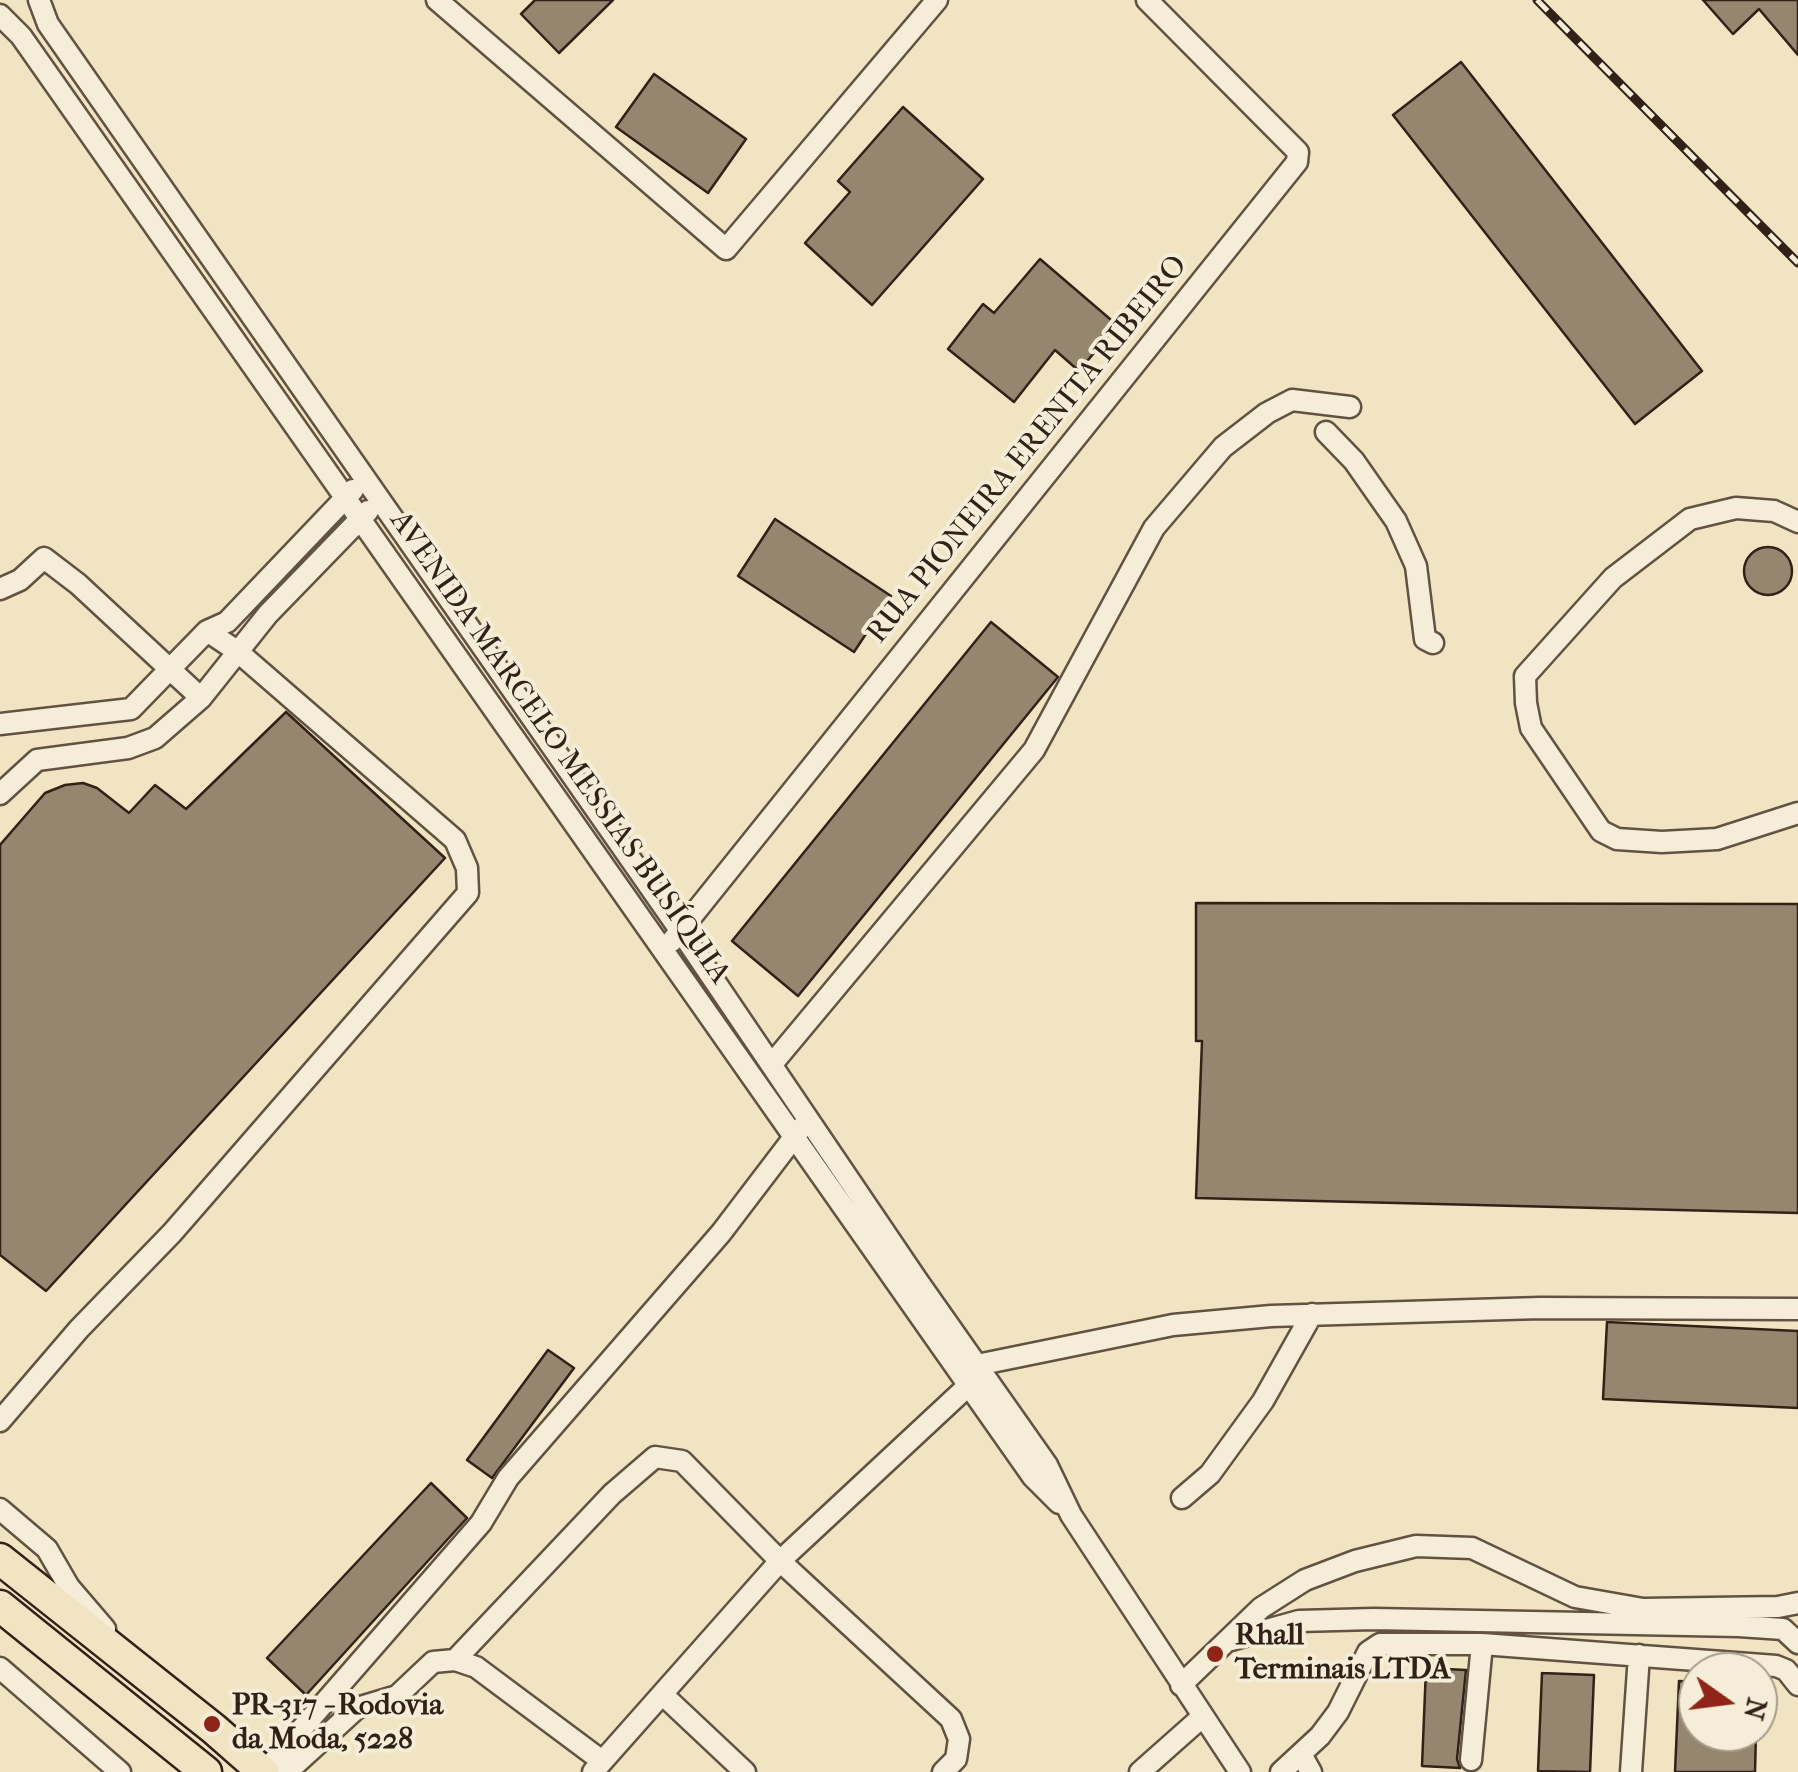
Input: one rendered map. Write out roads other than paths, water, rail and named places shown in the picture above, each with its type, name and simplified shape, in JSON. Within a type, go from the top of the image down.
[{"type":"highway","points":[[0,1559],[264,1772]]},
{"type":"highway","points":[[0,1606],[206,1772]]},
{"type":"highway","points":[[146,1724],[182,1772]]},
{"type":"street","name":"AVENIDA MARCELO MESSIAS BUSÍQUIA","points":[[39,0],[48,24],[772,1064],[802,1127]]},
{"type":"street","points":[[437,0],[726,249],[937,0]]},
{"type":"street","name":"RUA PIONEIRA ERENITA RIBEIRO","points":[[665,949],[1298,162],[1298,152],[1148,0]]},
{"type":"street","name":"AVENIDA MARCELO MESSIAS BUSÍQUIA","points":[[0,15],[21,36],[665,949],[802,1127],[973,1375],[1033,1477],[1070,1515],[1240,1772]]},
{"type":"street","points":[[772,1064],[1034,750],[1154,528],[1223,447],[1266,413],[1292,400],[1350,407]]},
{"type":"street","points":[[1326,432],[1354,461],[1396,521],[1416,566],[1425,638],[1433,642]]},
{"type":"street","points":[[0,724],[131,709],[207,631],[227,622],[365,478]]},
{"type":"street","points":[[0,794],[38,760],[128,748],[155,738],[200,698],[268,614],[380,500]]},
{"type":"street","points":[[1798,522],[1774,511],[1736,508],[1690,519],[1613,578],[1525,676],[1532,728],[1601,831],[1617,840],[1717,839],[1798,813]]},
{"type":"street","points":[[0,589],[20,580],[44,558],[200,698]]},
{"type":"street","points":[[251,596],[268,614]]},
{"type":"street","points":[[0,1421],[80,1328],[172,1233],[468,893],[467,868],[454,840],[237,651],[207,631]]},
{"type":"street","points":[[264,1772],[480,1523],[508,1478],[721,1233],[802,1127]]},
{"type":"street","points":[[288,1772],[356,1708],[396,1696],[433,1662],[454,1660],[476,1667],[598,1767],[780,1561],[973,1375],[1173,1325],[1312,1314],[1540,1308],[1798,1309]]},
{"type":"street","points":[[1182,1498],[1210,1474],[1263,1401],[1312,1314]]},
{"type":"street","points":[[454,1660],[612,1494],[656,1456],[682,1461],[780,1561],[951,1720],[959,1739],[956,1759],[943,1772]]},
{"type":"street","points":[[0,1510],[46,1550],[68,1587],[143,1671]]},
{"type":"street","points":[[1181,1685],[1261,1608],[1305,1580],[1355,1561],[1416,1546],[1472,1548],[1575,1597],[1644,1609],[1778,1607],[1798,1603]]},
{"type":"street","points":[[1229,1640],[1300,1621],[1374,1619],[1739,1626],[1782,1630],[1798,1642]]},
{"type":"street","points":[[1281,1772],[1306,1763],[1338,1712],[1368,1652],[1380,1644],[1482,1644],[1776,1666],[1786,1670],[1798,1684]]},
{"type":"street","points":[[1471,1760],[1482,1644]]},
{"type":"street","points":[[1631,1772],[1639,1655]]},
{"type":"street","points":[[0,1668],[120,1772]]},
{"type":"street","points":[[662,1694],[745,1772]]},
{"type":"street","points":[[1140,1772],[1202,1717]]},
{"type":"railway","points":[[1537,0],[1798,263]]},
{"type":"place","name":"Rhall Terminais LTDA","points":[[1215,1654]]},
{"type":"place","name":"PR-317 - Rodovia da Moda, 5228","points":[[212,1724]]}]
